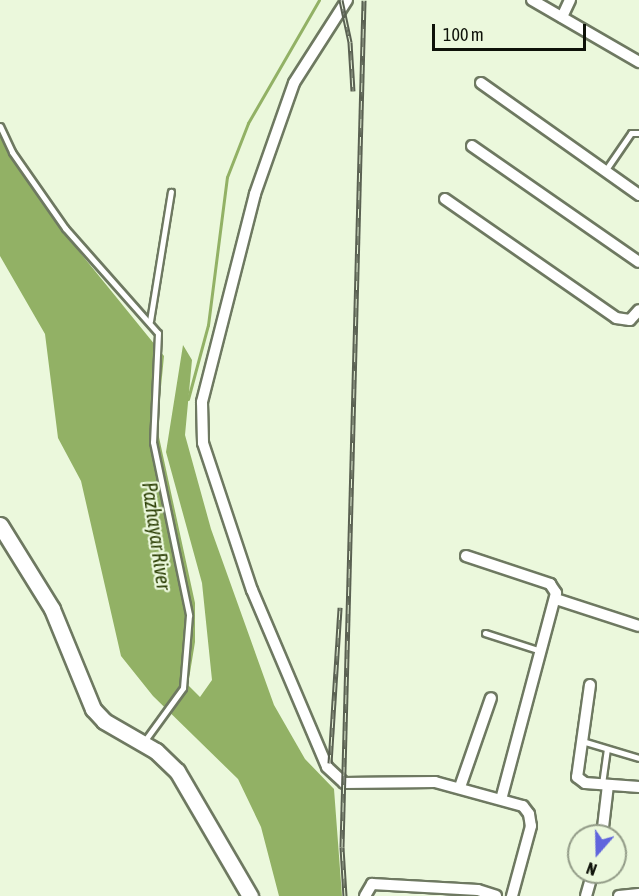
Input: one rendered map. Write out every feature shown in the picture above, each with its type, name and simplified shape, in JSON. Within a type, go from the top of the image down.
[{"type":"street","points":[[347,0],[294,83],[255,194],[202,402],[203,442],[252,590],[327,767],[344,783],[435,782],[523,806],[531,818],[512,896]]},
{"type":"street","points":[[532,0],[639,62]]},
{"type":"street","points":[[562,17],[570,0]]},
{"type":"street","points":[[481,83],[639,195]]},
{"type":"street","points":[[472,146],[639,262]]},
{"type":"street","points":[[445,199],[616,318],[630,320],[639,310]]},
{"type":"street","points":[[0,525],[52,609],[93,709],[104,721],[142,744],[177,771],[250,896]]},
{"type":"street","points":[[465,556],[550,584],[554,587],[556,599],[501,799]]},
{"type":"street","points":[[556,599],[639,626]]},
{"type":"street","points":[[590,685],[577,777],[585,783],[639,787]]},
{"type":"street","points":[[460,787],[491,698]]},
{"type":"street","points":[[603,824],[605,785]]},
{"type":"street","points":[[365,896],[372,884],[478,890],[496,896]]},
{"type":"street","points":[[619,896],[639,894]]},
{"type":"street","points":[[586,896],[592,896]]},
{"type":"lane","points":[[0,126],[12,152],[65,228],[140,316],[157,328],[159,341],[153,442],[189,615],[183,688],[142,744]]},
{"type":"lane","points":[[605,171],[632,133],[639,133]]},
{"type":"lane","points":[[150,321],[171,192]]},
{"type":"lane","points":[[485,633],[541,651]]},
{"type":"lane","points":[[582,741],[639,758]]},
{"type":"lane","points":[[605,785],[607,748]]},
{"type":"water","name":"Pazhayar River","points":[[0,136],[82,255],[164,356],[157,428],[195,603],[195,642],[188,685],[200,697],[212,680],[202,583],[166,452],[183,345],[192,360],[185,435],[211,529],[274,705],[305,759],[334,789],[342,896],[279,896],[261,827],[238,779],[153,696],[121,656],[81,481],[58,438],[45,334],[0,256]]},
{"type":"waterway","points":[[188,399],[208,325],[227,177],[248,123],[319,0]]},
{"type":"railway","points":[[341,0],[350,42],[353,91]]},
{"type":"railway","points":[[345,896],[342,847],[364,0]]},
{"type":"railway","points":[[330,763],[340,607]]}]
